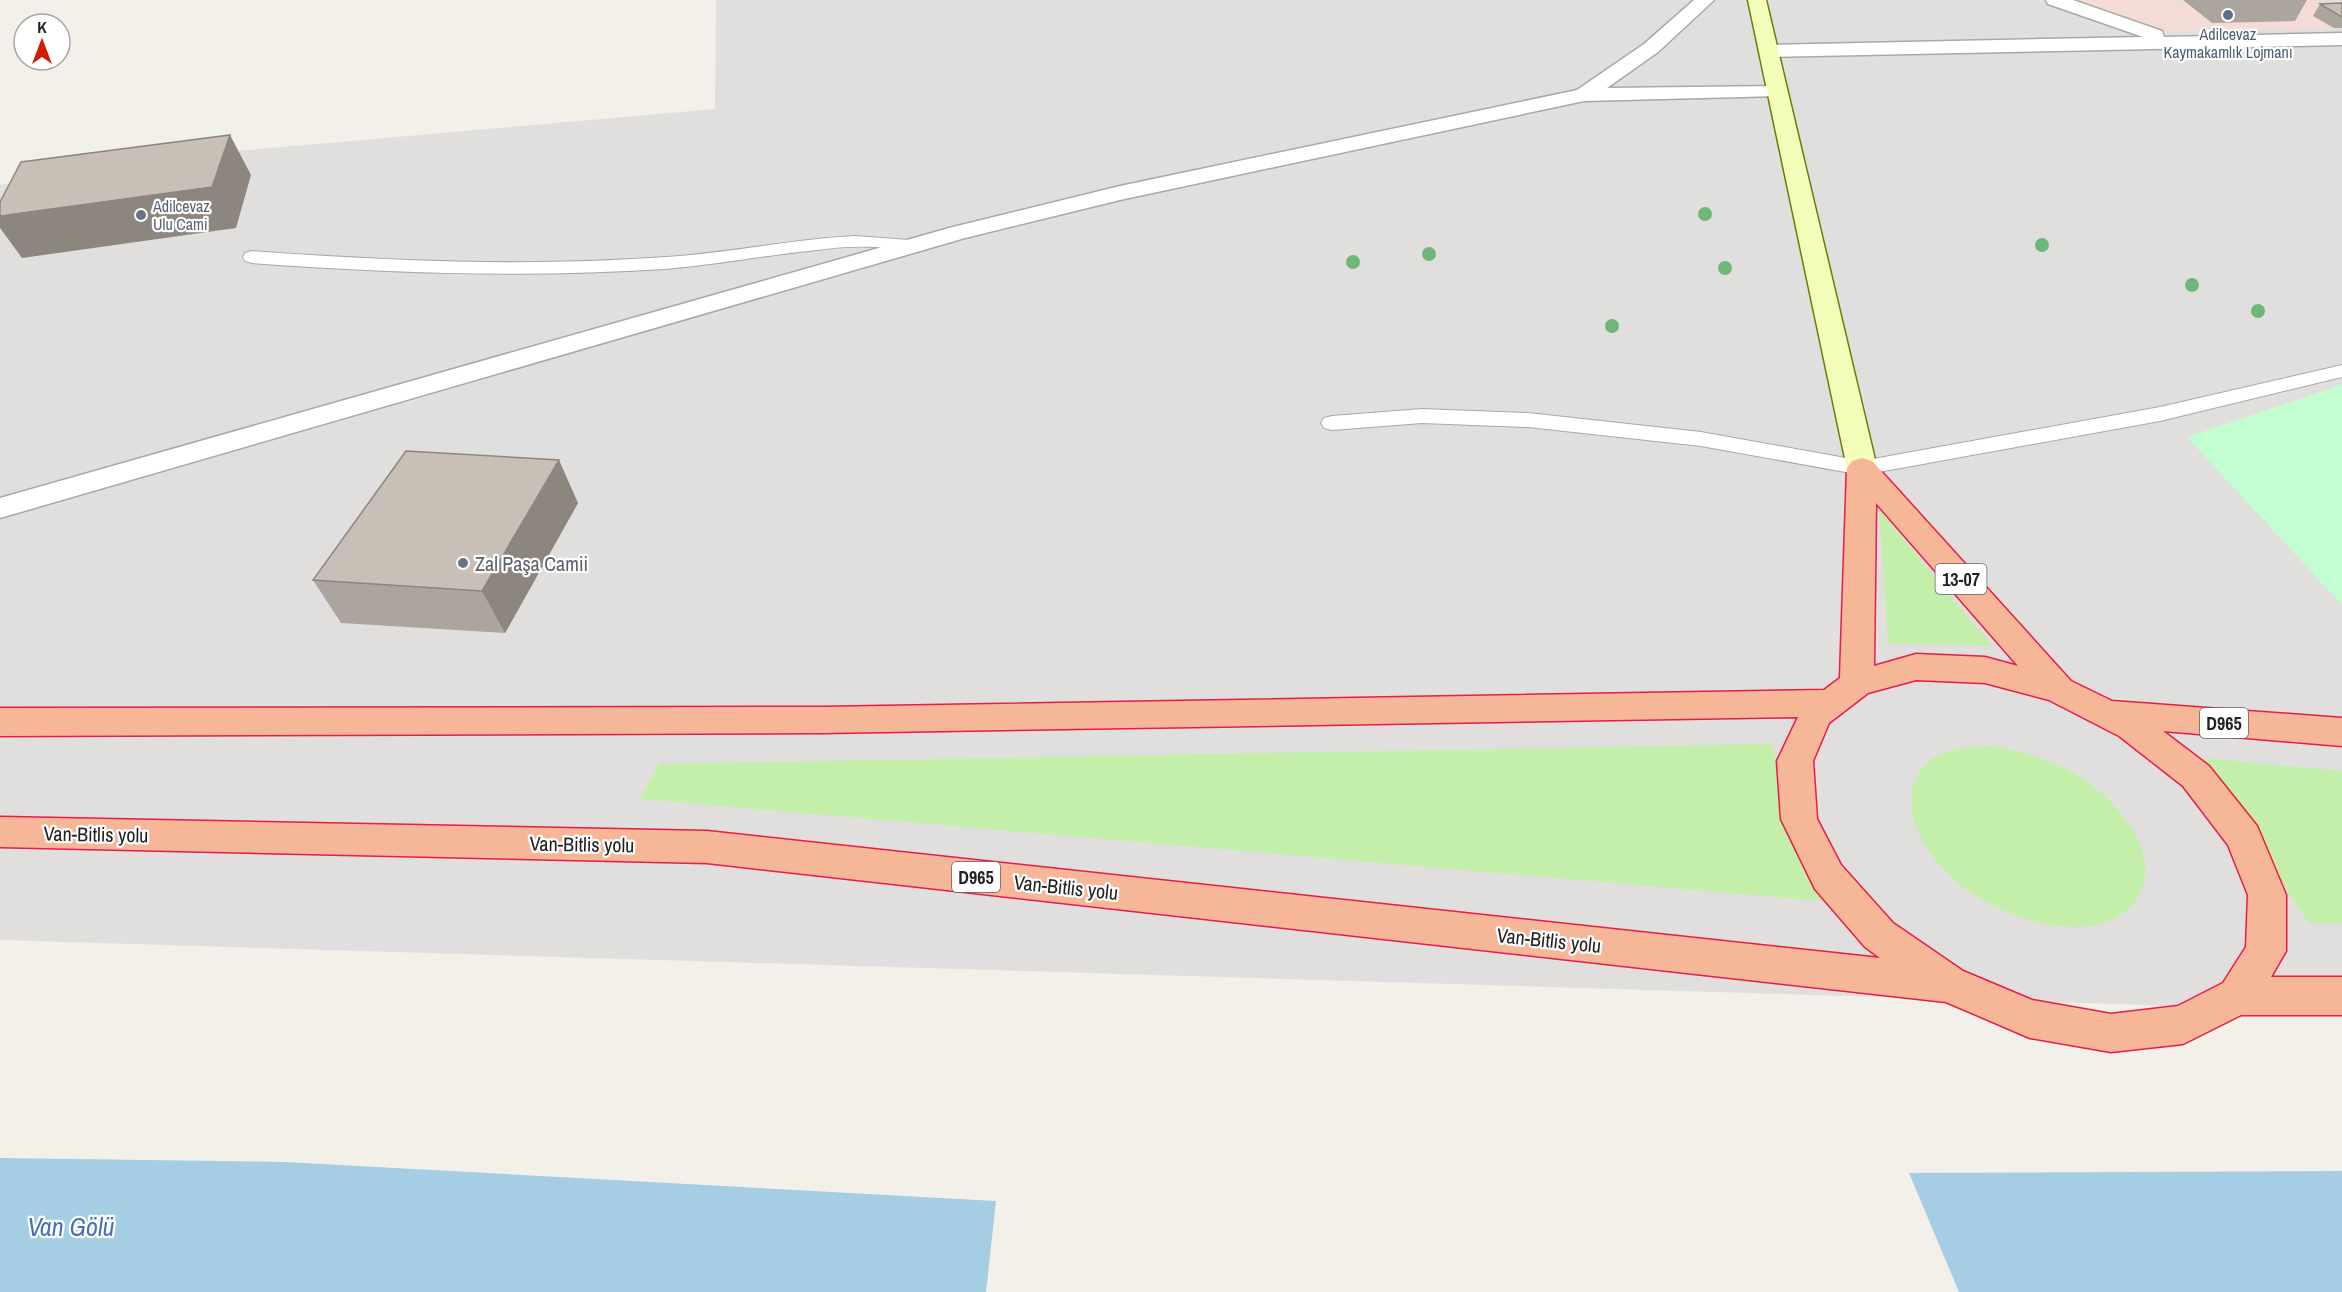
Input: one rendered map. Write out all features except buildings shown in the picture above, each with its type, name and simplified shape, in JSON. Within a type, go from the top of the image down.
[{"type":"highway","name":"13-07","points":[[1862,468],[2059,690]]},
{"type":"highway","name":"13-07","points":[[1844,693],[1862,468]]},
{"type":"highway","points":[[0,722],[812,720],[1844,693],[1916,668],[1984,670],[2059,690],[2131,726],[2196,776],[2244,837],[2267,895],[2266,951],[2237,996]]},
{"type":"highway","points":[[1844,693],[1816,715],[1795,761],[1799,819],[1828,877],[1879,934],[1949,984],[2030,1019],[2111,1033],[2183,1025],[2237,996],[2342,996]]},
{"type":"highway","name":"D965","points":[[2107,714],[2342,732]]},
{"type":"highway","name":"Van-Bitlis yolu","points":[[0,832],[707,847],[1949,984]]},
{"type":"main road","name":"13-07","points":[[1757,0],[1862,468]]},
{"type":"street","points":[[1584,95],[1651,48],[1705,0]]},
{"type":"street","points":[[2055,0],[2176,43]]},
{"type":"street","points":[[1769,51],[2342,39]]},
{"type":"street","points":[[0,508],[910,246],[1099,198],[1584,95],[1776,92]]},
{"type":"lane","points":[[252,257],[383,266],[581,268],[709,259],[848,240],[878,241],[910,246]]},
{"type":"lane","points":[[1332,423],[1422,416],[1528,420],[1701,439],[1862,468],[2160,414],[2342,371]]},
{"type":"shaded area","points":[[716,0],[2342,0],[2342,1011],[0,940],[0,185],[227,152],[715,109]]},
{"type":"shaded area","name":"Adilcevaz Kaymakamlık Lojmanı","points":[[2073,0],[2316,0],[2342,16],[2342,28],[2163,32]]},
{"type":"green space","points":[[2342,385],[2342,605],[2187,437]]},
{"type":"green space","points":[[1879,509],[1992,646],[1888,643]]},
{"type":"green space","points":[[1771,744],[1822,901],[639,799],[659,764]]},
{"type":"green space","points":[[1993,746],[2022,752],[2076,774],[2100,792],[2124,817],[2141,846],[2145,862],[2145,877],[2141,890],[2125,912],[2099,924],[2083,927],[2038,922],[2009,913],[1981,899],[1968,891],[1939,865],[1917,830],[1912,811],[1912,792],[1918,775],[1932,759],[1945,752],[1961,748]]},
{"type":"green space","points":[[2203,758],[2342,771],[2342,923],[2308,923]]},
{"type":"water","name":"Van Gölü","points":[[0,1158],[285,1162],[996,1201],[986,1292],[0,1292]]},
{"type":"water","points":[[2342,1171],[2342,1292],[1959,1292],[1909,1173]]},
{"type":"place","name":"Adilcevaz Kaymakamlık Lojmanı","points":[[2228,15]]},
{"type":"place","name":"Adilcevaz Ulu Cami","points":[[141,215]]},
{"type":"place","name":"Zal Paşa Camii","points":[[463,563]]}]
